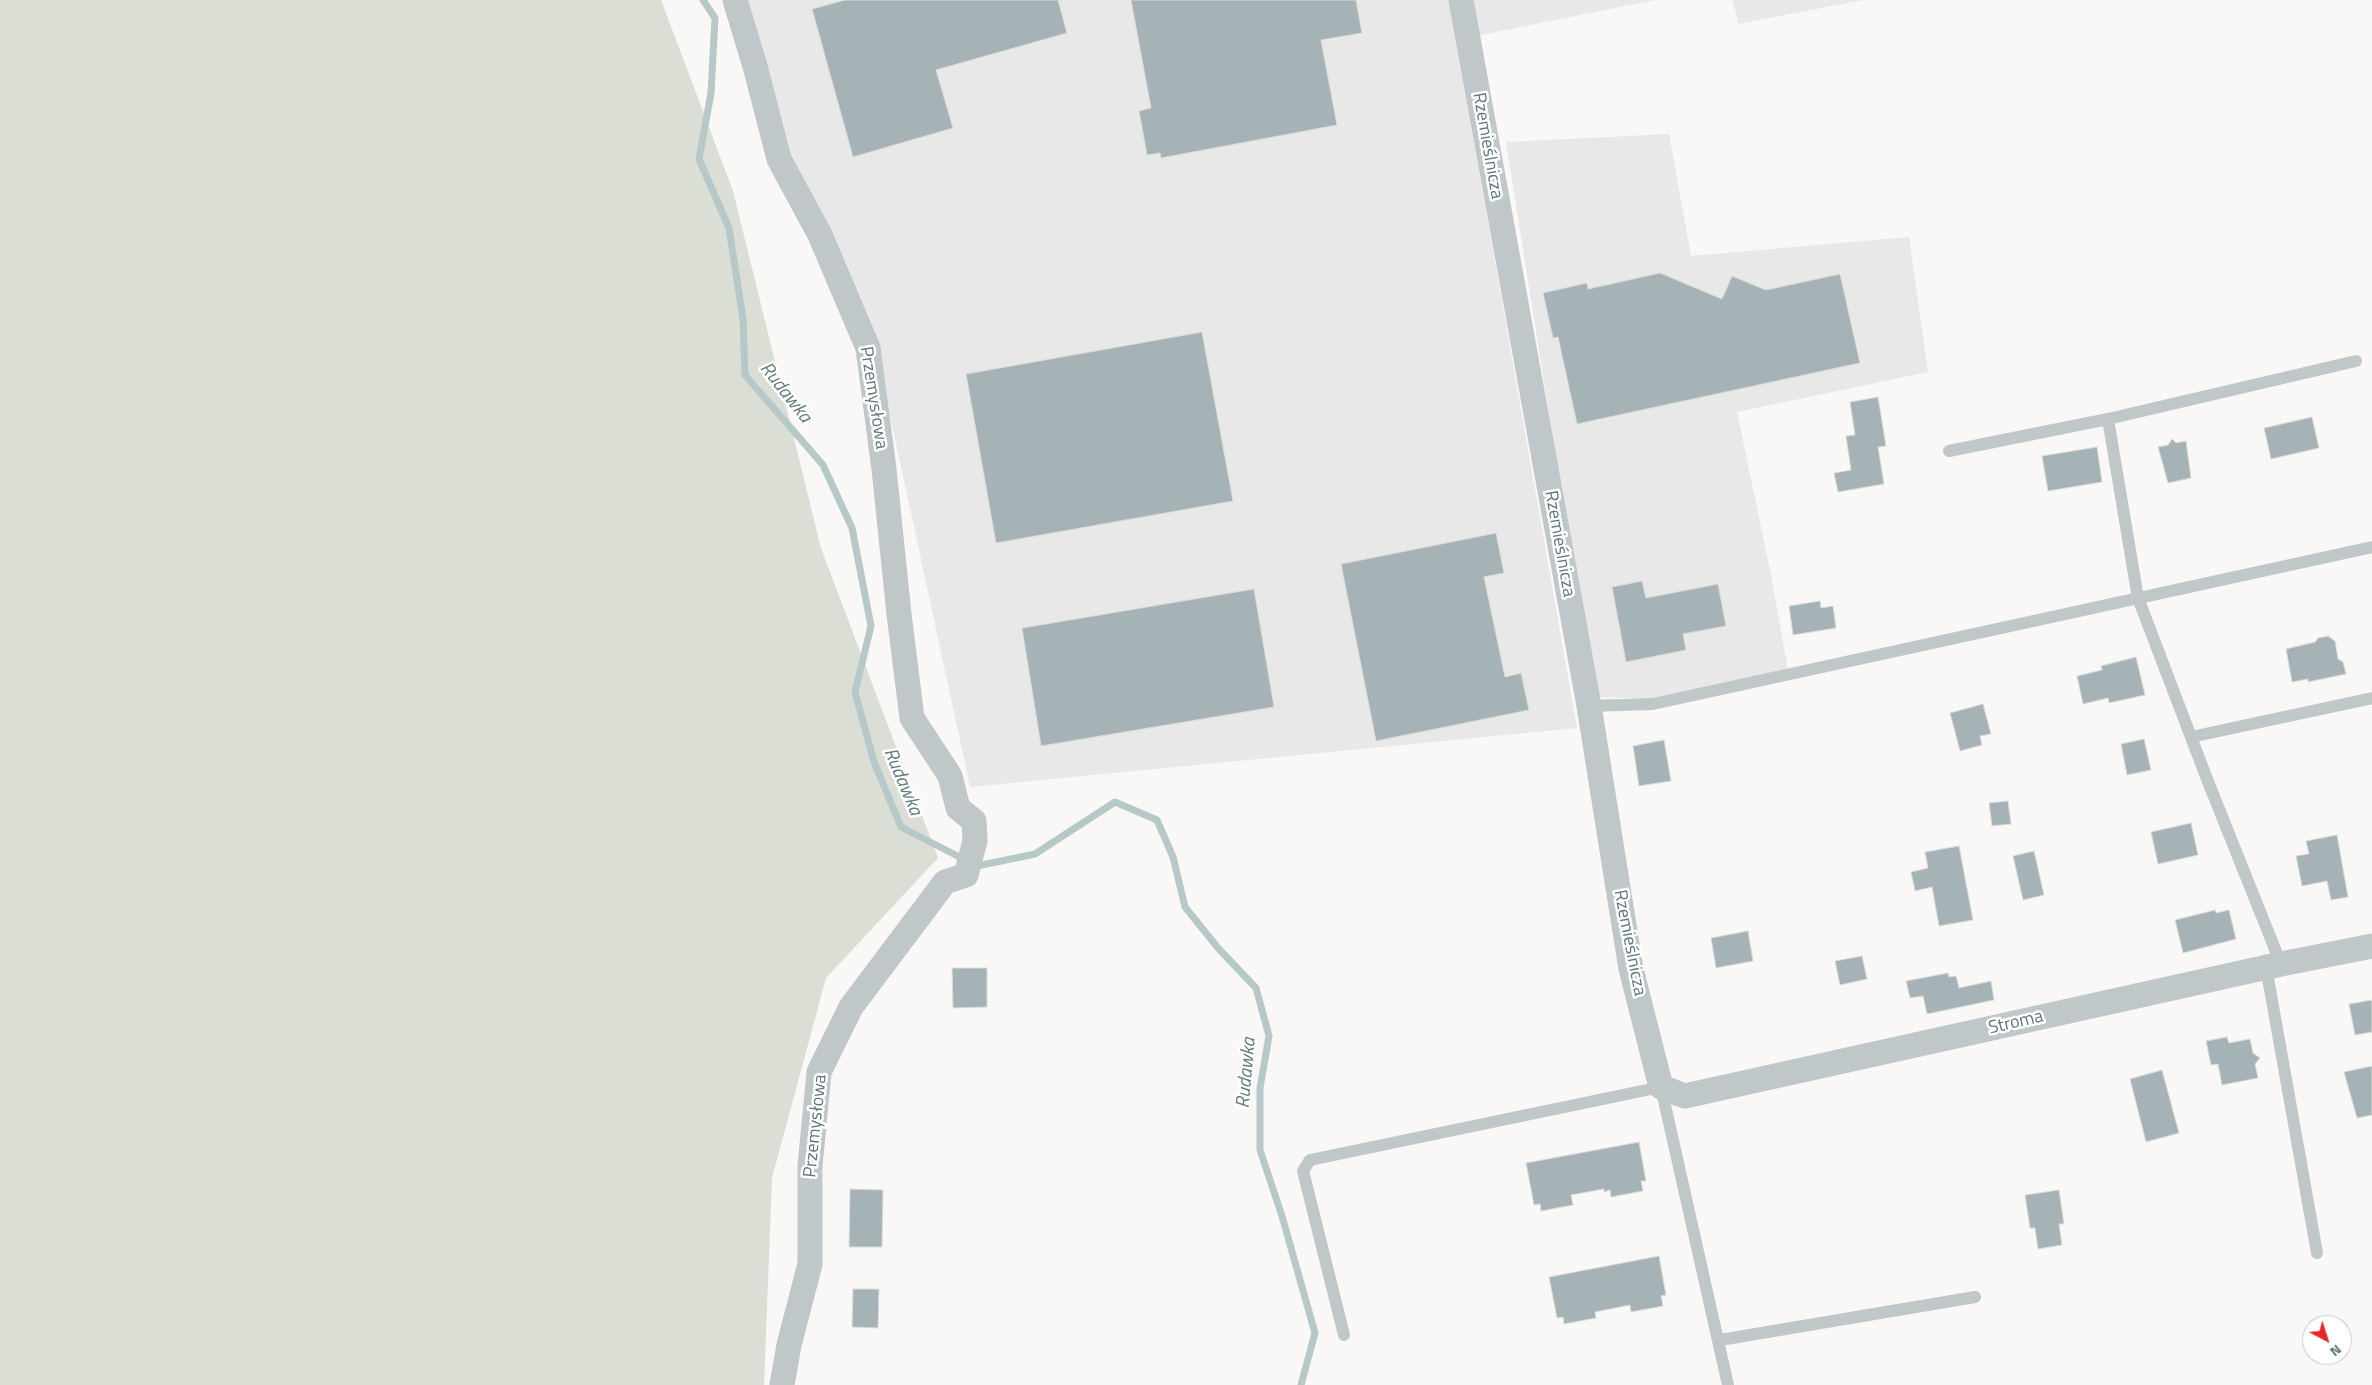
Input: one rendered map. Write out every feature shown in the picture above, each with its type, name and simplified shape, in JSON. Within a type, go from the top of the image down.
[{"type":"street","name":"Przemysłowa","points":[[735,0],[755,66],[779,159],[820,235],[868,348],[884,469],[912,718],[950,776],[958,808],[959,827],[955,855],[955,878]]},
{"type":"street","name":"Rzemieślnicza","points":[[1461,0],[1589,706],[1631,969],[1661,1087]]},
{"type":"street","name":"Przemysłowa","points":[[782,1385],[789,1345],[810,1264],[810,1166],[819,1072],[851,1008],[955,878],[976,841],[974,821],[958,808]]},
{"type":"street","name":"Stroma","points":[[1661,1087],[1685,1096],[2372,946]]},
{"type":"lane","points":[[1949,451],[2108,419],[2356,360]]},
{"type":"lane","points":[[2108,419],[2138,598],[2191,737],[2274,966],[2317,1253]]},
{"type":"lane","points":[[1589,706],[1654,704],[2372,547]]},
{"type":"lane","points":[[2191,737],[2372,698]]},
{"type":"lane","points":[[1344,1334],[1303,1171],[1310,1160],[1661,1087],[1720,1340],[1728,1385]]},
{"type":"lane","points":[[1720,1340],[1975,1297]]},
{"type":"shaded area","points":[[0,0],[661,0],[733,191],[821,548],[938,858],[826,978],[772,1178],[764,1385],[0,1385]]},
{"type":"shaded area","points":[[748,0],[1449,0],[1577,728],[970,787],[874,341],[787,149]]},
{"type":"shaded area","points":[[1472,0],[1655,0],[1476,36]]},
{"type":"shaded area","points":[[1733,0],[1863,0],[1738,24]]},
{"type":"shaded area","points":[[1669,134],[1691,256],[1909,237],[1928,372],[1737,412],[1771,575],[1788,670],[1653,699],[1594,697],[1506,142]]},
{"type":"building","points":[[845,0],[1058,0],[1067,33],[936,70],[953,128],[853,157],[812,9]]},
{"type":"building","points":[[1131,0],[1356,0],[1362,33],[1321,40],[1337,125],[1161,158],[1160,153],[1147,155],[1139,111],[1151,108]]},
{"type":"building","points":[[1660,273],[1722,299],[1732,276],[1766,290],[1840,274],[1860,363],[1577,424],[1558,337],[1553,338],[1543,293],[1587,283],[1588,289]]},
{"type":"building","points":[[1202,332],[1233,501],[996,543],[966,374]]},
{"type":"building","points":[[1878,397],[1886,446],[1878,447],[1884,484],[1838,492],[1834,473],[1851,470],[1846,436],[1855,435],[1850,402]]},
{"type":"building","points":[[2312,417],[2319,448],[2271,459],[2264,428]]},
{"type":"building","points":[[2172,439],[2176,443],[2186,441],[2191,478],[2168,483],[2158,447],[2168,445]]},
{"type":"building","points":[[2097,447],[2102,482],[2048,491],[2042,456]]},
{"type":"building","points":[[1496,533],[1504,573],[1484,577],[1505,677],[1521,673],[1529,710],[1376,741],[1341,564]]},
{"type":"building","points":[[1642,581],[1646,598],[1718,584],[1726,626],[1683,634],[1686,650],[1626,662],[1612,587]]},
{"type":"building","points":[[1254,589],[1274,707],[1041,746],[1022,628]]},
{"type":"building","points":[[1820,601],[1821,608],[1833,606],[1836,628],[1793,635],[1789,606]]},
{"type":"building","points":[[2328,636],[2335,641],[2338,659],[2343,662],[2346,674],[2308,682],[2308,679],[2292,682],[2286,649],[2315,642],[2318,638]]},
{"type":"building","points":[[2136,657],[2145,695],[2109,703],[2108,698],[2083,704],[2077,676],[2102,670],[2101,666]]},
{"type":"building","points":[[1983,704],[1991,734],[1980,736],[1982,745],[1960,751],[1950,713]]},
{"type":"building","points":[[2144,739],[2151,770],[2127,775],[2121,744]]},
{"type":"building","points":[[1664,740],[1671,781],[1639,786],[1633,746]]},
{"type":"building","points":[[2008,801],[2011,824],[1992,826],[1989,803]]},
{"type":"building","points":[[2191,823],[2198,855],[2158,864],[2151,832]]},
{"type":"building","points":[[2337,835],[2348,897],[2331,900],[2327,881],[2302,886],[2296,856],[2309,854],[2306,841]]},
{"type":"building","points":[[1959,846],[1973,920],[1939,926],[1932,887],[1915,891],[1911,872],[1928,868],[1925,852]]},
{"type":"building","points":[[2034,851],[2044,895],[2023,900],[2013,856]]},
{"type":"building","points":[[2215,910],[2216,913],[2229,910],[2236,939],[2183,953],[2175,920]]},
{"type":"building","points":[[1748,931],[1753,961],[1716,968],[1711,938]]},
{"type":"building","points":[[1862,956],[1867,979],[1840,985],[1835,961]]},
{"type":"building","points":[[952,968],[987,968],[987,1007],[953,1008]]},
{"type":"building","points":[[1948,973],[1949,977],[1956,976],[1959,988],[1991,981],[1994,1000],[1927,1014],[1923,996],[1910,998],[1906,981]]},
{"type":"building","points":[[2372,1000],[2372,1032],[2355,1035],[2349,1004]]},
{"type":"building","points":[[2227,1037],[2229,1043],[2250,1039],[2253,1053],[2260,1058],[2255,1064],[2258,1078],[2222,1085],[2218,1064],[2211,1065],[2206,1041]]},
{"type":"building","points":[[2372,1066],[2372,1115],[2357,1118],[2344,1072]]},
{"type":"building","points":[[2162,1070],[2179,1133],[2146,1142],[2130,1079]]},
{"type":"building","points":[[1639,1142],[1646,1181],[1641,1181],[1643,1191],[1611,1197],[1610,1190],[1604,1192],[1604,1189],[1571,1195],[1573,1205],[1541,1211],[1540,1204],[1534,1205],[1526,1163]]},
{"type":"building","points":[[850,1189],[883,1190],[882,1247],[849,1247]]},
{"type":"building","points":[[2059,1190],[2064,1224],[2059,1224],[2062,1245],[2038,1249],[2035,1228],[2030,1228],[2025,1195]]},
{"type":"building","points":[[1659,1256],[1666,1295],[1661,1296],[1663,1306],[1631,1312],[1630,1305],[1595,1312],[1596,1318],[1564,1324],[1563,1317],[1557,1318],[1549,1277]]},
{"type":"building","points":[[853,1289],[879,1289],[878,1328],[852,1327]]},
{"type":"waterway","name":"Rudawka","points":[[703,0],[715,18],[711,93],[699,159],[729,228],[743,319],[745,375],[823,465],[852,528],[871,626],[855,692],[874,762],[901,827],[977,866],[1035,854],[1115,802],[1157,820],[1173,857],[1185,907],[1218,948],[1256,988],[1269,1036],[1260,1088],[1260,1150],[1282,1216],[1315,1333],[1301,1385]]}]
